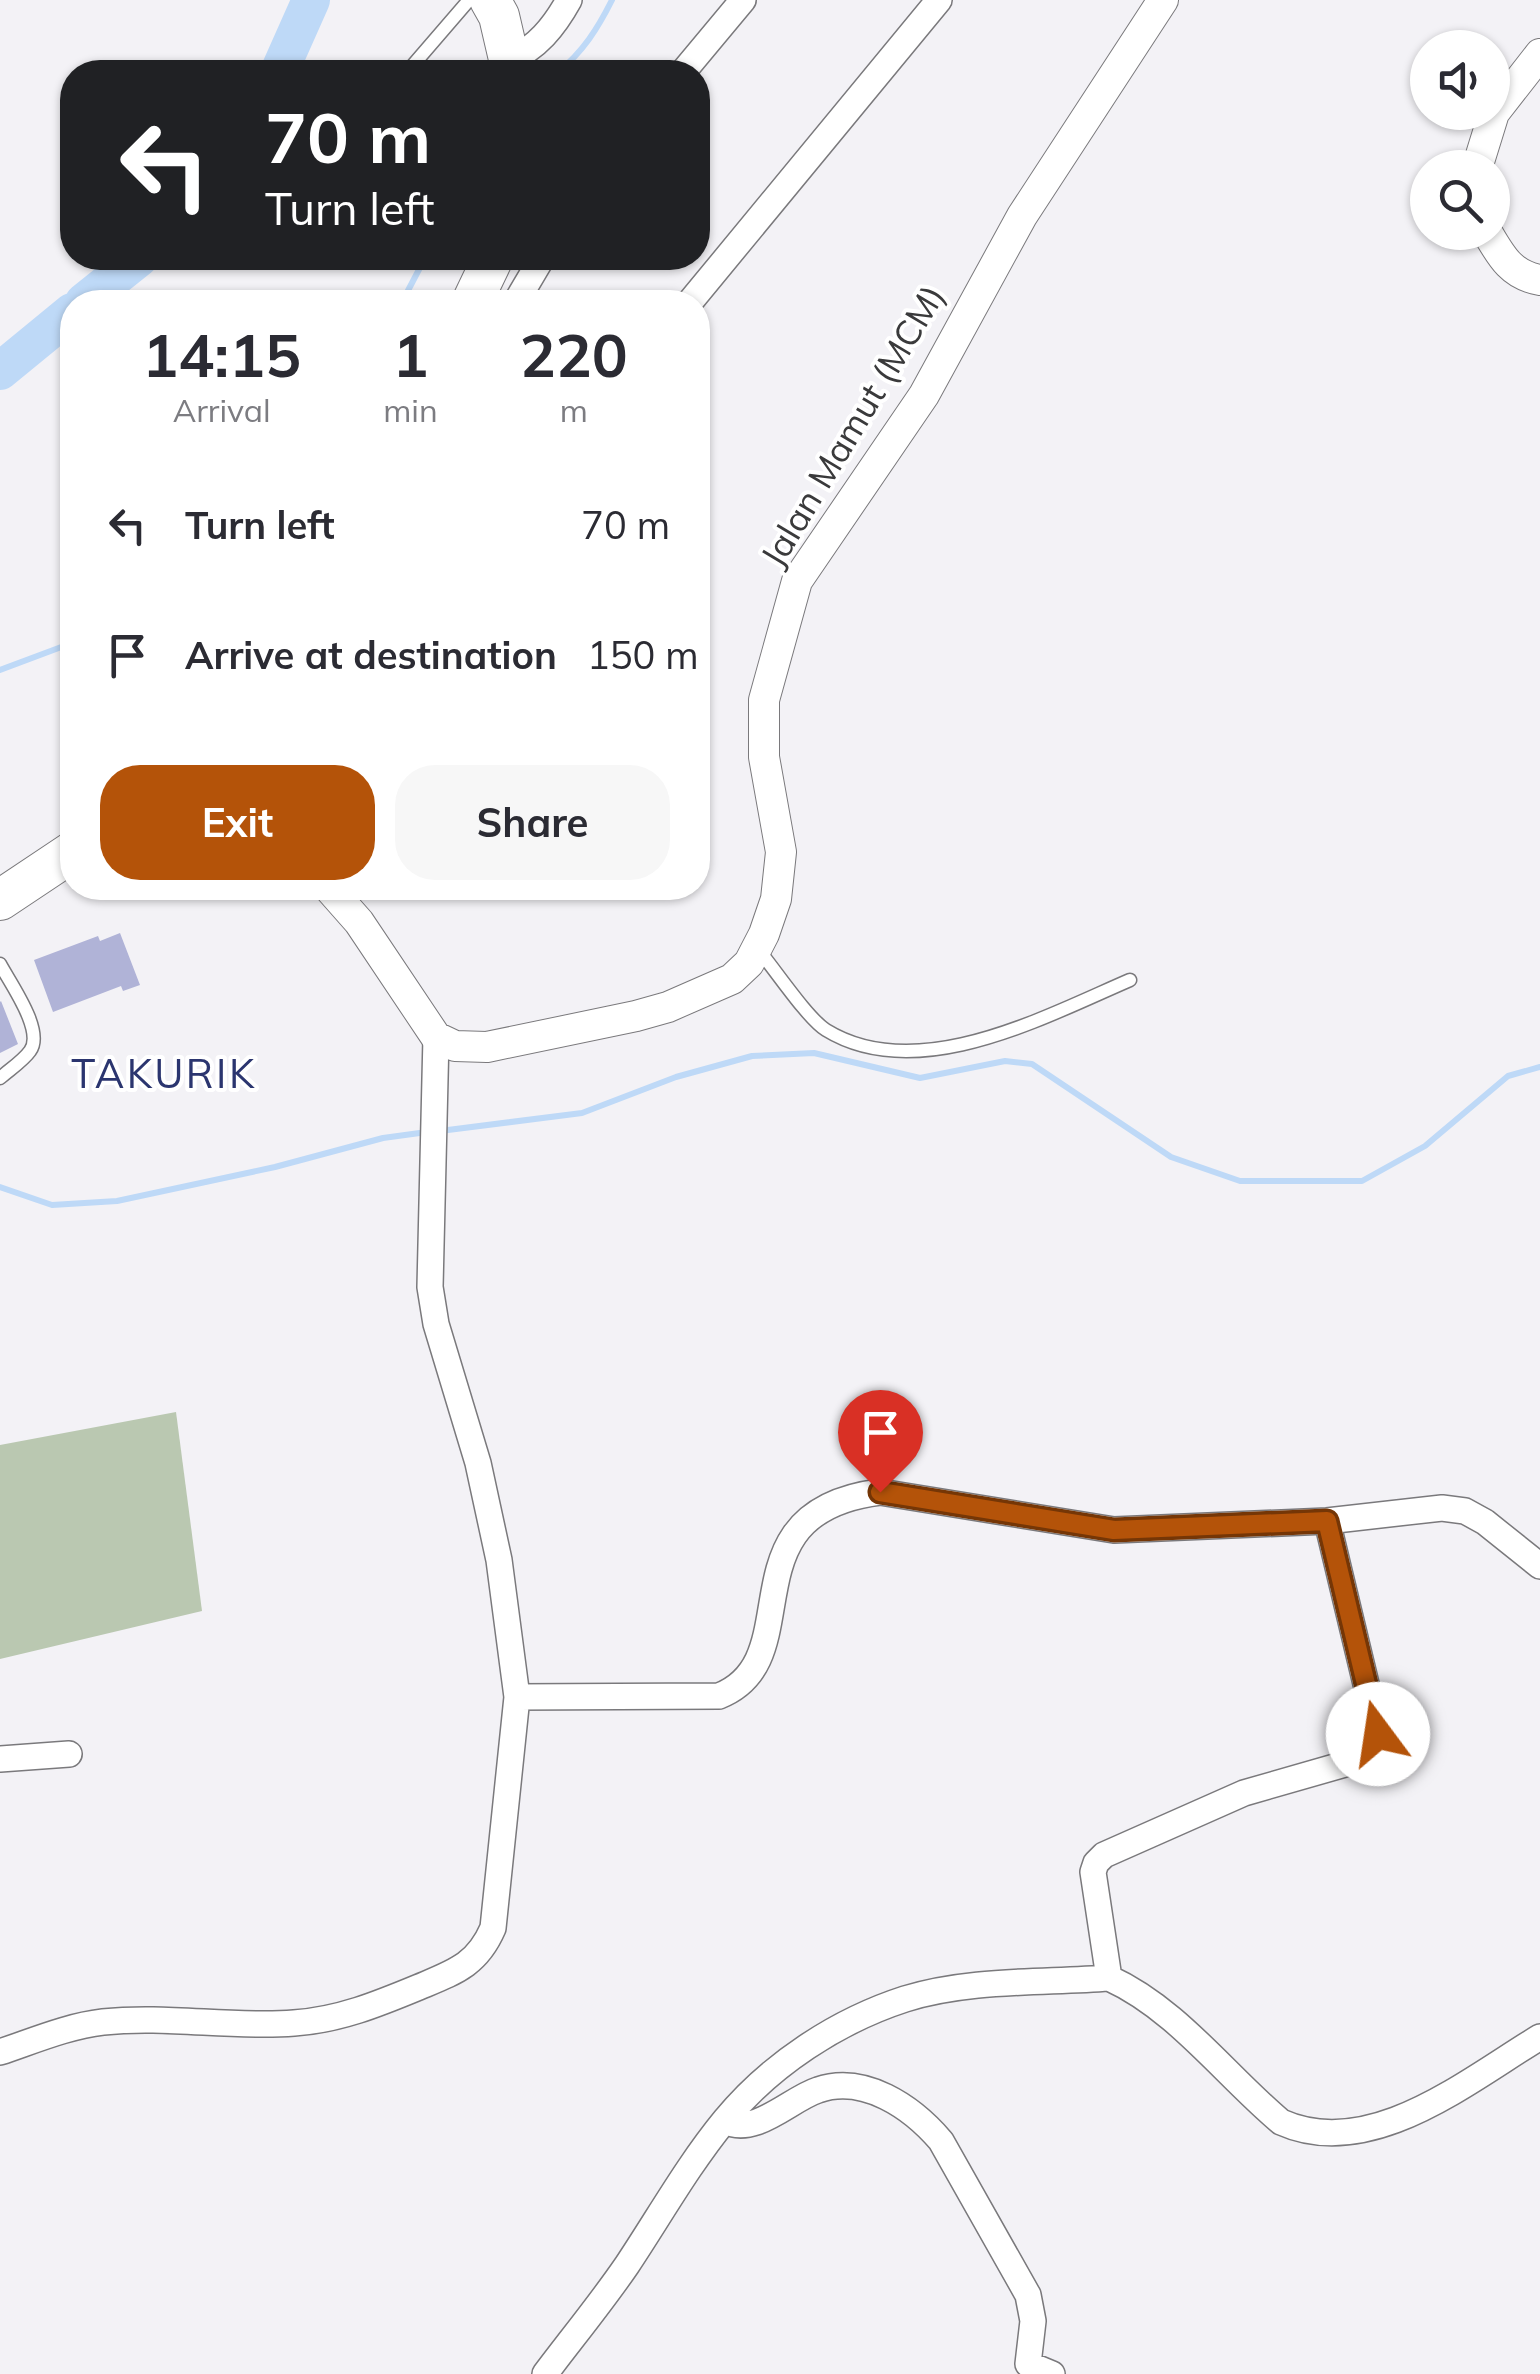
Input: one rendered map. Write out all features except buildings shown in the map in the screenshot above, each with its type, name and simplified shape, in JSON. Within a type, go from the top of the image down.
[{"type":"highway","points":[[490,0],[509,60]]},
{"type":"highway","points":[[0,900],[60,860]]},
{"type":"street","points":[[517,60],[556,23],[569,0]]},
{"type":"street","points":[[693,60],[743,0]]},
{"type":"street","points":[[700,290],[939,0]]},
{"type":"street","name":"Jalan Mamut (MCM)","points":[[436,1037],[455,1046],[487,1048],[668,1007],[732,979],[749,963],[776,899],[781,852],[764,757],[764,700],[797,581],[924,394],[1022,216],[1163,0]]},
{"type":"street","points":[[1483,150],[1494,114],[1540,54]]},
{"type":"street","points":[[1498,250],[1523,277],[1540,280]]},
{"type":"street","points":[[0,2052],[103,2022],[294,2024],[363,2010],[467,1965],[484,1949],[493,1928],[517,1697],[499,1560],[478,1463],[436,1324],[430,1287],[436,1037],[339,900]]},
{"type":"street","points":[[517,1697],[719,1696],[737,1689],[760,1660],[779,1561],[789,1541],[830,1504],[855,1495],[880,1492],[1114,1530],[1327,1521],[1418,1509],[1465,1511],[1540,1566]]},
{"type":"street","points":[[1108,1978],[1093,1872],[1104,1855],[1244,1793],[1359,1760],[1376,1745],[1378,1734],[1327,1521]]},
{"type":"street","points":[[0,1760],[69,1754]]},
{"type":"street","points":[[545,2374],[618,2278],[724,2120],[803,2049],[849,2022],[906,1999],[958,1988],[1108,1978],[1166,2014],[1280,2122],[1301,2131],[1327,2134],[1395,2119],[1430,2104],[1540,2037]]},
{"type":"street","points":[[724,2120],[742,2125],[817,2090],[860,2086],[924,2121],[940,2140],[1028,2295],[1036,2371]]},
{"type":"lane","points":[[417,60],[469,0]]},
{"type":"lane","points":[[757,948],[824,1028],[869,1048],[939,1050],[1022,1026],[1130,980]]},
{"type":"lane","points":[[0,964],[33,1028],[34,1043],[30,1052],[0,1078]]},
{"type":"green space","points":[[176,1412],[202,1611],[0,1659],[0,1445]]},
{"type":"waterway","points":[[284,60],[311,0]]},
{"type":"waterway","points":[[571,60],[589,39],[612,0]]},
{"type":"waterway","points":[[99,290],[124,270]]},
{"type":"waterway","points":[[408,290],[419,270]]},
{"type":"waterway","points":[[0,371],[60,322]]},
{"type":"waterway","points":[[0,670],[60,648]]},
{"type":"waterway","points":[[440,1131],[582,1113],[676,1077],[752,1056],[814,1053],[920,1078],[1005,1061],[1032,1064],[1171,1157],[1240,1181],[1362,1181],[1425,1146],[1508,1076],[1540,1067]]},
{"type":"waterway","points":[[0,1187],[52,1205],[117,1201],[275,1167],[383,1138],[427,1132]]},
{"type":"district","name":"TAKURIK","points":[[164,1074]]},
{"type":"route","points":[[880,1492],[1114,1530],[1327,1521],[1378,1734]]}]
